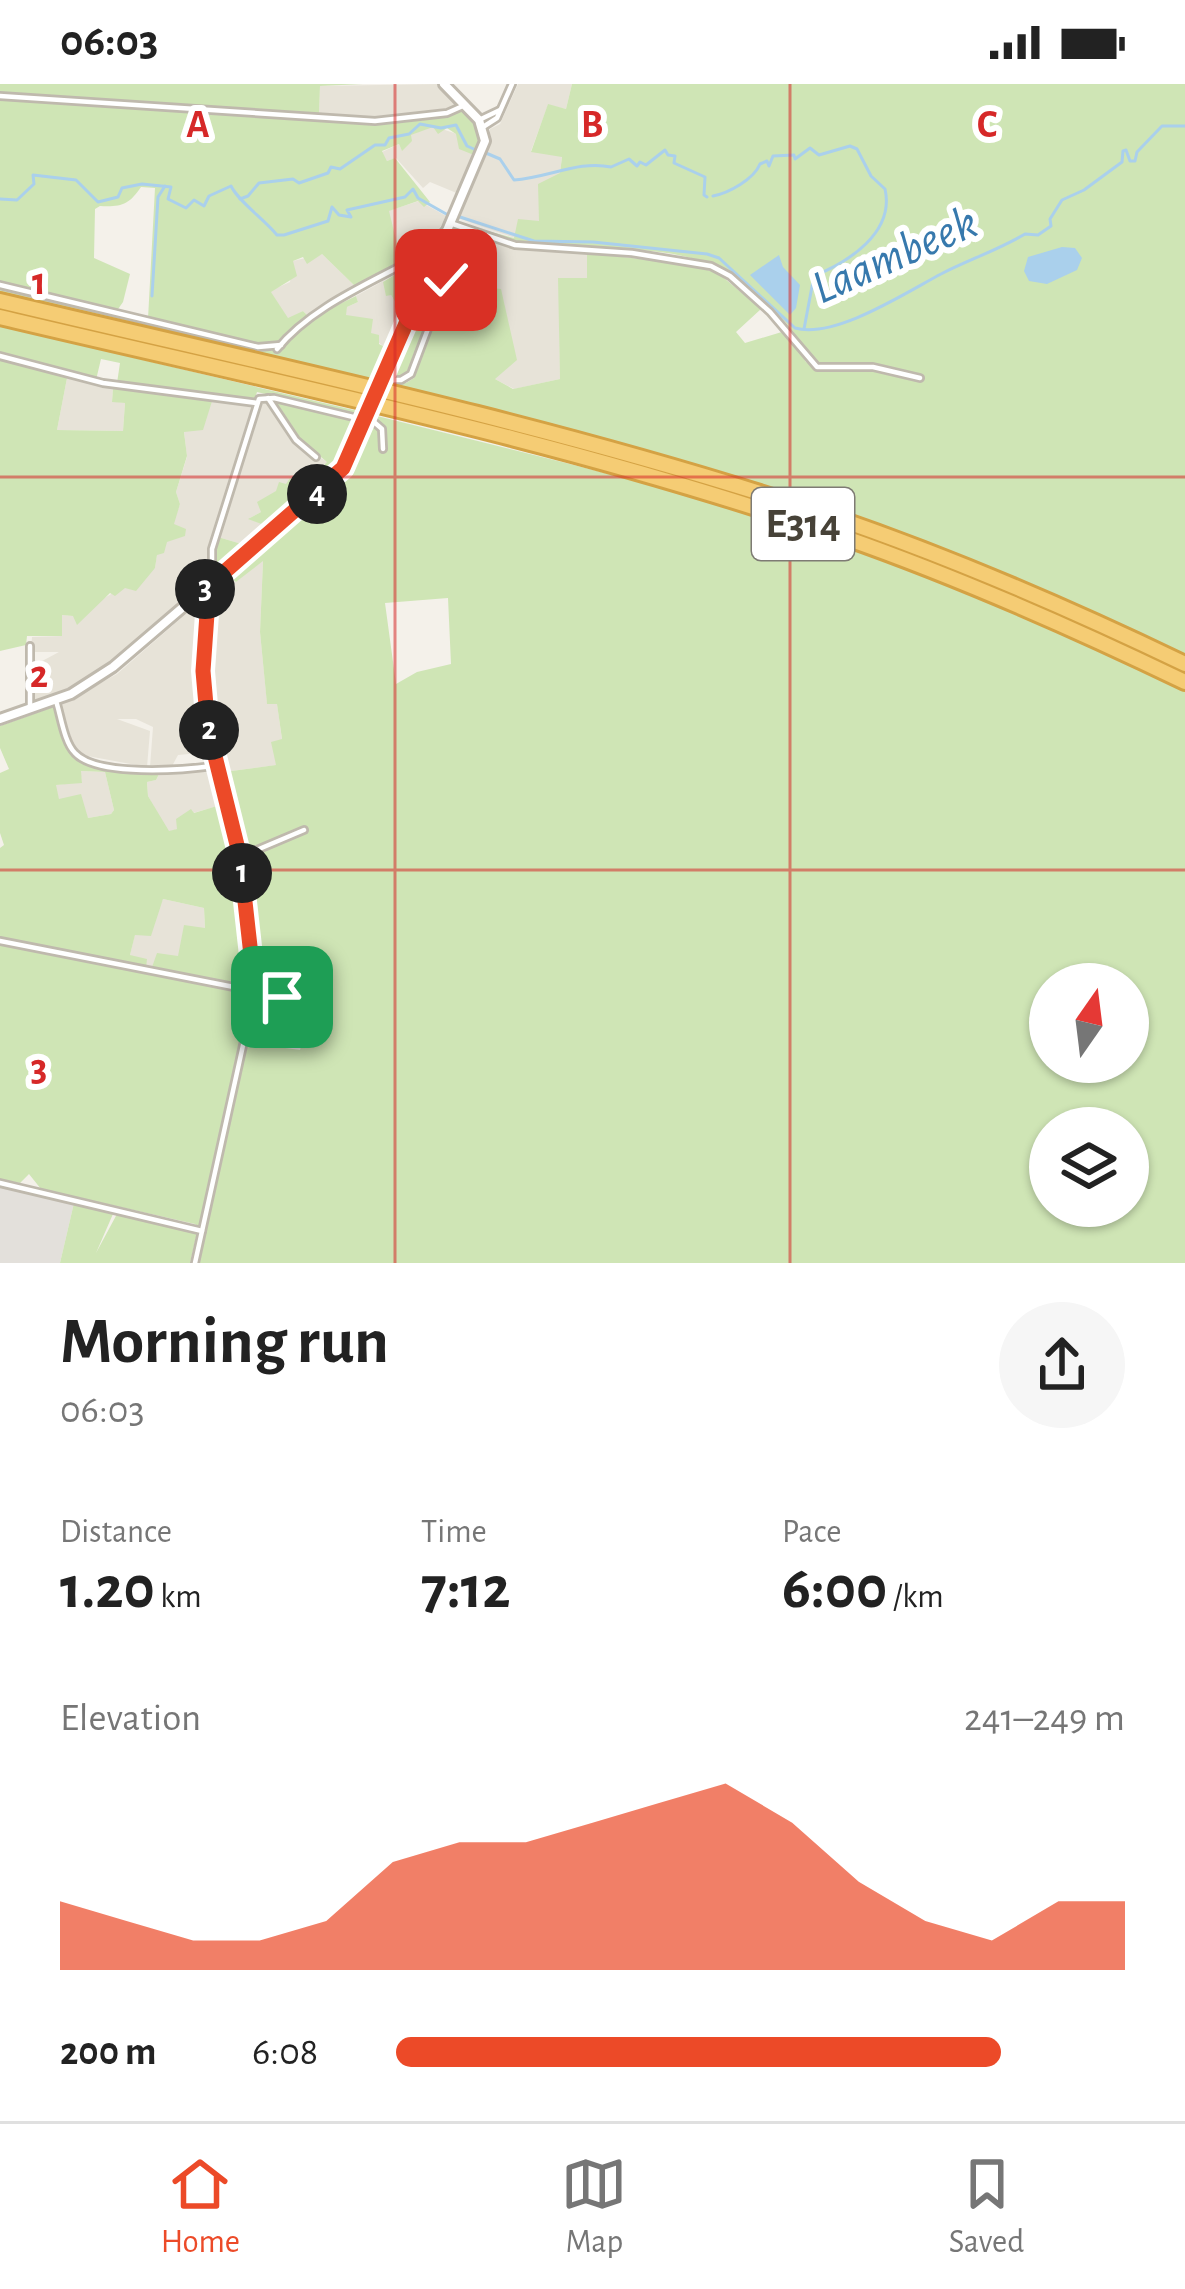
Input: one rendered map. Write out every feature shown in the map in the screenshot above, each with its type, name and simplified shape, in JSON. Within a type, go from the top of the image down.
[{"type":"highway","name":"E314","points":[[0,301],[538,430],[722,481],[969,567],[1185,664]]},
{"type":"highway","name":"E314","points":[[0,317],[516,441],[718,496],[964,582],[1185,682]]},
{"type":"street","points":[[0,719],[56,700],[99,678],[334,478],[362,430],[482,152],[481,124],[444,84]]},
{"type":"street","points":[[481,124],[500,110],[512,84]]},
{"type":"street","points":[[0,96],[375,121],[447,112],[465,105]]},
{"type":"street","points":[[0,285],[258,347],[279,347],[316,312],[419,256],[448,227],[515,245],[632,253],[711,266],[730,276],[770,312],[817,367],[873,367],[920,378]]},
{"type":"street","points":[[392,380],[411,374],[446,280],[447,270],[419,256]]},
{"type":"street","points":[[0,356],[103,383],[257,403]]},
{"type":"street","points":[[213,582],[212,549],[260,398],[374,422],[382,429],[383,449]]},
{"type":"street","points":[[268,398],[296,440],[316,458]]},
{"type":"street","points":[[195,1263],[255,991],[240,857],[204,698],[207,614],[197,596]]},
{"type":"street","points":[[30,646],[30,709]]},
{"type":"street","points":[[56,700],[72,751],[90,762],[146,770],[216,765]]},
{"type":"street","points":[[240,857],[304,830]]},
{"type":"street","points":[[0,941],[325,1006]]},
{"type":"street","points":[[0,1183],[202,1231]]},
{"type":"shaded area","points":[[439,84],[460,106],[380,118],[319,115],[320,86]]},
{"type":"shaded area","points":[[518,84],[572,84],[566,109],[548,105],[531,151],[562,156],[560,173],[539,221],[515,238],[458,218],[490,129],[500,124]]},
{"type":"shaded area","points":[[433,126],[457,134],[466,151],[477,154],[459,194],[430,182],[423,188],[396,158],[387,161],[382,152],[399,144],[402,150],[410,135]]},
{"type":"shaded area","points":[[419,201],[448,217],[428,243],[402,264],[388,211]]},
{"type":"shaded area","points":[[490,243],[587,253],[588,278],[559,278],[560,379],[514,389],[495,379],[501,290],[483,287]]},
{"type":"shaded area","points":[[322,254],[358,289],[307,315],[303,311],[288,319],[270,291],[290,282],[293,261]]},
{"type":"shaded area","points":[[387,279],[383,282],[400,310],[383,346],[345,315],[347,307],[358,302],[356,296]]},
{"type":"shaded area","points":[[67,378],[113,388],[112,401],[125,403],[123,431],[57,430]]},
{"type":"shaded area","points":[[213,398],[252,406],[203,582],[119,659],[72,691],[32,703],[31,667],[59,652],[31,652],[32,637],[61,636],[62,615],[74,616],[155,568],[180,504],[176,492],[187,457],[184,431]]},
{"type":"shaded area","points":[[261,401],[269,403],[301,449],[328,462],[304,487],[286,484],[269,497],[261,512],[250,518],[268,525],[245,545],[218,537]]},
{"type":"shaded area","points":[[263,560],[260,632],[267,703],[277,703],[282,740],[277,765],[224,772],[210,703],[211,616],[206,595],[228,576],[236,582]]},
{"type":"shaded area","points":[[195,606],[204,617],[200,699],[210,752],[178,755],[171,768],[150,767],[153,727],[136,719],[117,719],[150,731],[147,767],[82,755],[75,749],[60,705],[117,674]]},
{"type":"shaded area","points":[[215,770],[218,806],[192,810],[178,829],[168,832],[148,796],[147,782],[159,774]]},
{"type":"shaded area","points":[[80,771],[105,772],[111,814],[88,818],[59,800],[55,785],[82,782]]},
{"type":"shaded area","points":[[163,899],[204,908],[205,929],[178,957],[151,970],[130,955],[135,934],[156,915]]},
{"type":"shaded area","points":[[0,1186],[74,1203],[60,1263],[0,1263]]},
{"type":"green space","points":[[0,84],[363,84],[320,86],[319,115],[269,113],[269,117],[394,122],[463,110],[480,143],[474,155],[459,149],[456,134],[447,128],[438,134],[433,127],[411,135],[412,141],[402,151],[399,144],[382,151],[387,161],[395,158],[430,202],[389,211],[402,264],[358,289],[322,254],[307,264],[303,257],[293,261],[297,276],[271,292],[288,318],[303,311],[307,315],[277,343],[259,345],[148,319],[155,188],[141,187],[124,204],[95,209],[94,258],[130,274],[116,312],[0,283]]},
{"type":"green space","points":[[572,84],[1185,84],[1185,659],[921,543],[389,388],[392,382],[414,378],[447,283],[458,284],[466,237],[490,243],[483,287],[501,289],[517,360],[495,379],[513,389],[560,379],[558,278],[587,278],[587,253],[686,264],[718,273],[761,309],[736,332],[745,343],[785,331],[806,362],[830,372],[811,357],[768,305],[721,269],[664,253],[542,246],[483,234],[484,230],[514,238],[518,219],[539,221],[538,184],[560,173],[562,157],[531,152],[548,104],[566,109]]},
{"type":"green space","points":[[417,261],[429,264],[379,385],[0,295],[0,288],[265,351],[279,350],[317,315],[356,296],[358,302],[347,307],[346,315],[373,319],[371,333],[379,335],[383,346],[400,310],[391,295],[386,296],[383,282]]},
{"type":"green space","points":[[436,264],[445,271],[445,280],[411,369],[405,377],[390,378]]},
{"type":"green space","points":[[0,326],[366,413],[365,418],[257,392],[249,398],[117,383],[120,363],[101,359],[96,380],[0,353]]},
{"type":"green space","points":[[0,359],[67,378],[57,430],[123,431],[125,403],[112,402],[113,388],[213,398],[203,430],[184,432],[187,456],[176,492],[180,504],[174,524],[186,529],[185,536],[167,542],[164,553],[157,555],[155,568],[136,591],[125,588],[115,596],[110,593],[77,625],[73,616],[62,615],[62,636],[27,636],[26,645],[0,651]]},
{"type":"green space","points":[[272,400],[362,423],[331,478],[225,567],[216,568],[213,554],[218,537],[245,545],[267,526],[248,519],[261,512],[257,502],[290,478],[305,486],[327,462],[293,434]]},
{"type":"green space","points":[[377,416],[682,494],[834,540],[1037,621],[1185,691],[1185,1263],[199,1263],[258,997],[281,1001],[274,1025],[278,1047],[300,1050],[313,1002],[272,993],[258,983],[242,849],[224,772],[276,765],[271,742],[282,739],[277,704],[267,704],[260,632],[263,561],[236,582],[228,576],[335,486],[354,464]],"holes":[[[448,598],[451,664],[417,672],[396,684],[385,603]]]},
{"type":"green space","points":[[53,707],[69,749],[79,761],[112,771],[159,774],[147,782],[148,796],[169,831],[177,829],[176,819],[191,809],[194,813],[217,806],[212,789],[219,783],[237,855],[251,977],[248,989],[255,991],[202,1231],[195,1224],[41,1189],[29,1174],[20,1183],[0,1179],[0,945],[196,981],[151,970],[157,953],[178,956],[184,925],[205,928],[204,908],[163,899],[151,936],[135,935],[130,955],[147,959],[146,968],[0,938],[0,848],[4,845],[0,773],[9,769],[0,748],[0,726]],"holes":[[[81,771],[105,772],[111,814],[88,818],[81,794],[59,799],[56,785],[82,783]]]},
{"type":"green space","points":[[74,1203],[113,1214],[96,1253],[117,1214],[197,1233],[190,1263],[60,1263]]},
{"type":"water","points":[[1075,248],[1082,258],[1077,270],[1047,284],[1029,281],[1024,271],[1028,257]]},
{"type":"water","points":[[779,255],[783,267],[800,285],[790,315],[750,275]]},
{"type":"waterway","points":[[240,199],[259,183],[293,179],[299,183],[328,173],[331,167],[340,169],[375,145],[409,134],[420,124],[456,125],[467,146],[476,150]]},
{"type":"waterway","name":"Laambeek","points":[[457,216],[534,241],[707,254],[719,258],[795,328],[811,330],[849,321],[1025,234],[1038,235],[1051,226],[1050,219],[1062,200],[1122,162],[1123,151],[1135,161],[1137,152],[1162,126],[1185,126]]},
{"type":"waterway","points":[[713,196],[740,184],[760,164],[767,161],[769,166],[773,156],[794,155],[795,159],[810,148],[819,155],[850,146],[885,189],[886,205],[876,232],[854,254],[814,276],[804,329]]},
{"type":"waterway","points":[[486,153],[500,159],[514,180],[587,166],[611,167],[629,159],[637,166],[640,162],[646,165],[665,150],[675,156],[674,163],[705,177],[707,197]]},
{"type":"waterway","name":"Laambeek","points":[[0,199],[17,200],[34,184],[33,175],[76,180],[98,202],[118,197],[122,188],[171,187],[168,199],[186,208],[194,200],[204,206],[209,196],[231,186],[277,235],[328,221],[332,207],[339,215],[351,217],[347,210],[405,197],[413,189],[418,198],[448,215]]},
{"type":"waterway","points":[[152,296],[158,197],[165,186]]},
{"type":"route","points":[[282,997],[255,991],[240,857],[208,728],[203,671],[207,614],[197,596],[343,468],[435,257],[447,270],[446,280]]}]
